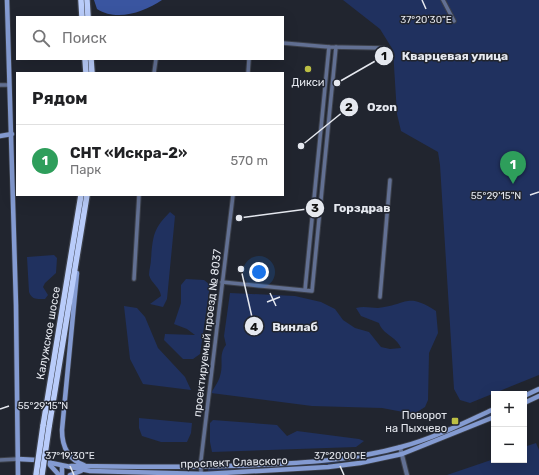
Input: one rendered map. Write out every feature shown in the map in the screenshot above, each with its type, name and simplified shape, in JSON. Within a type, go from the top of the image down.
[{"type":"highway","points":[[81,0],[82,16]]},
{"type":"highway","points":[[87,0],[88,16]]},
{"type":"highway","points":[[85,60],[86,72]]},
{"type":"highway","points":[[91,60],[92,72]]},
{"type":"highway","name":"Калужское шоссе","points":[[42,475],[46,426],[81,196]]},
{"type":"highway","name":"Калужское шоссе","points":[[36,475],[78,257],[87,196]]},
{"type":"main road","points":[[7,0],[12,134],[18,475]]},
{"type":"main road","points":[[0,136],[12,134]]},
{"type":"main road","points":[[78,257],[62,439],[70,457],[78,463],[87,466]]},
{"type":"main road","points":[[527,395],[539,389]]},
{"type":"main road","points":[[527,402],[539,396]]},
{"type":"main road","name":"проспект Славского","points":[[62,466],[201,467],[328,460],[360,456],[400,447],[442,432],[491,411]]},
{"type":"main road","name":"проспект Славского","points":[[18,459],[45,462],[83,471],[201,474],[328,467],[402,454],[491,418]]},
{"type":"main road","points":[[45,462],[52,466],[59,475]]},
{"type":"main road","points":[[62,466],[62,475]]},
{"type":"main road","points":[[70,475],[83,471]]},
{"type":"street","points":[[443,0],[454,21]]},
{"type":"street","points":[[284,43],[329,47],[384,48]]},
{"type":"street","points":[[305,290],[329,47]]},
{"type":"street","points":[[222,282],[312,291],[336,47]]},
{"type":"street","points":[[154,72],[156,60]]},
{"type":"street","points":[[248,72],[249,60]]},
{"type":"street","points":[[0,85],[9,85]]},
{"type":"street","points":[[380,297],[390,180]]},
{"type":"street","points":[[134,279],[139,196]]},
{"type":"street","name":"проектируемый проезд № 8037","points":[[201,474],[233,196]]},
{"type":"street","points":[[400,447],[408,475]]},
{"type":"street","points":[[404,464],[405,457],[411,451]]},
{"type":"street","points":[[390,456],[398,457],[404,464]]},
{"type":"street","points":[[0,460],[18,459]]},
{"type":"shaded area","points":[[94,0],[162,0],[139,12],[113,15],[97,9]]},
{"type":"shaded area","points":[[343,0],[539,0],[539,375],[500,391],[491,391],[491,394],[470,403],[460,400],[454,389],[438,152],[401,131],[397,114],[393,50],[380,29]]},
{"type":"shaded area","points":[[170,212],[175,216],[167,299],[163,307],[150,304],[161,296],[159,290],[150,278],[149,273],[152,244],[155,233],[160,223]]},
{"type":"shaded area","points":[[54,255],[57,258],[56,273],[45,283],[43,287],[48,295],[45,299],[33,298],[29,292],[27,257]]},
{"type":"shaded area","points":[[186,279],[204,280],[210,285],[200,354],[193,359],[183,359],[164,340],[165,334],[195,335],[187,329],[174,324],[181,303],[181,285]]},
{"type":"shaded area","points":[[230,293],[295,296],[321,302],[335,309],[343,320],[355,328],[369,332],[381,347],[390,349],[401,348],[396,341],[383,330],[379,323],[361,316],[356,308],[378,308],[407,301],[418,302],[426,305],[436,311],[438,333],[429,353],[428,400],[425,407],[414,414],[382,408],[312,406],[211,393],[219,380],[221,372],[222,352],[226,345],[224,336]]},
{"type":"shaded area","points":[[124,306],[137,308],[145,317],[158,348],[185,377],[191,390],[143,384],[130,359]]},
{"type":"shaded area","points":[[491,413],[491,415],[443,436]]},
{"type":"shaded area","points":[[139,418],[192,423],[191,433],[187,442],[161,442],[142,436],[139,428]]},
{"type":"shaded area","points":[[213,420],[277,425],[287,436],[297,431],[359,439],[364,441],[356,447],[212,452],[210,442],[210,423]]},
{"type":"shaded area","points":[[536,443],[539,450],[539,475],[447,475],[491,460],[491,463],[527,463],[527,446]]},
{"type":"shaded area","points":[[388,452],[389,454],[329,464],[208,471],[208,469],[285,466]]},
{"type":"place","name":"Дикси","points":[[308,69]]},
{"type":"place","name":"Кварцевая улица","points":[[337,83]]},
{"type":"place","name":"Ozon","points":[[301,146]]},
{"type":"place","name":"СНТ «Искра-2»","points":[[513,184]]},
{"type":"place","name":"Горздрав","points":[[239,218]]},
{"type":"place","name":"Винлаб","points":[[241,269]]},
{"type":"place","name":"Поворот на Пыхчево","points":[[455,421]]}]
